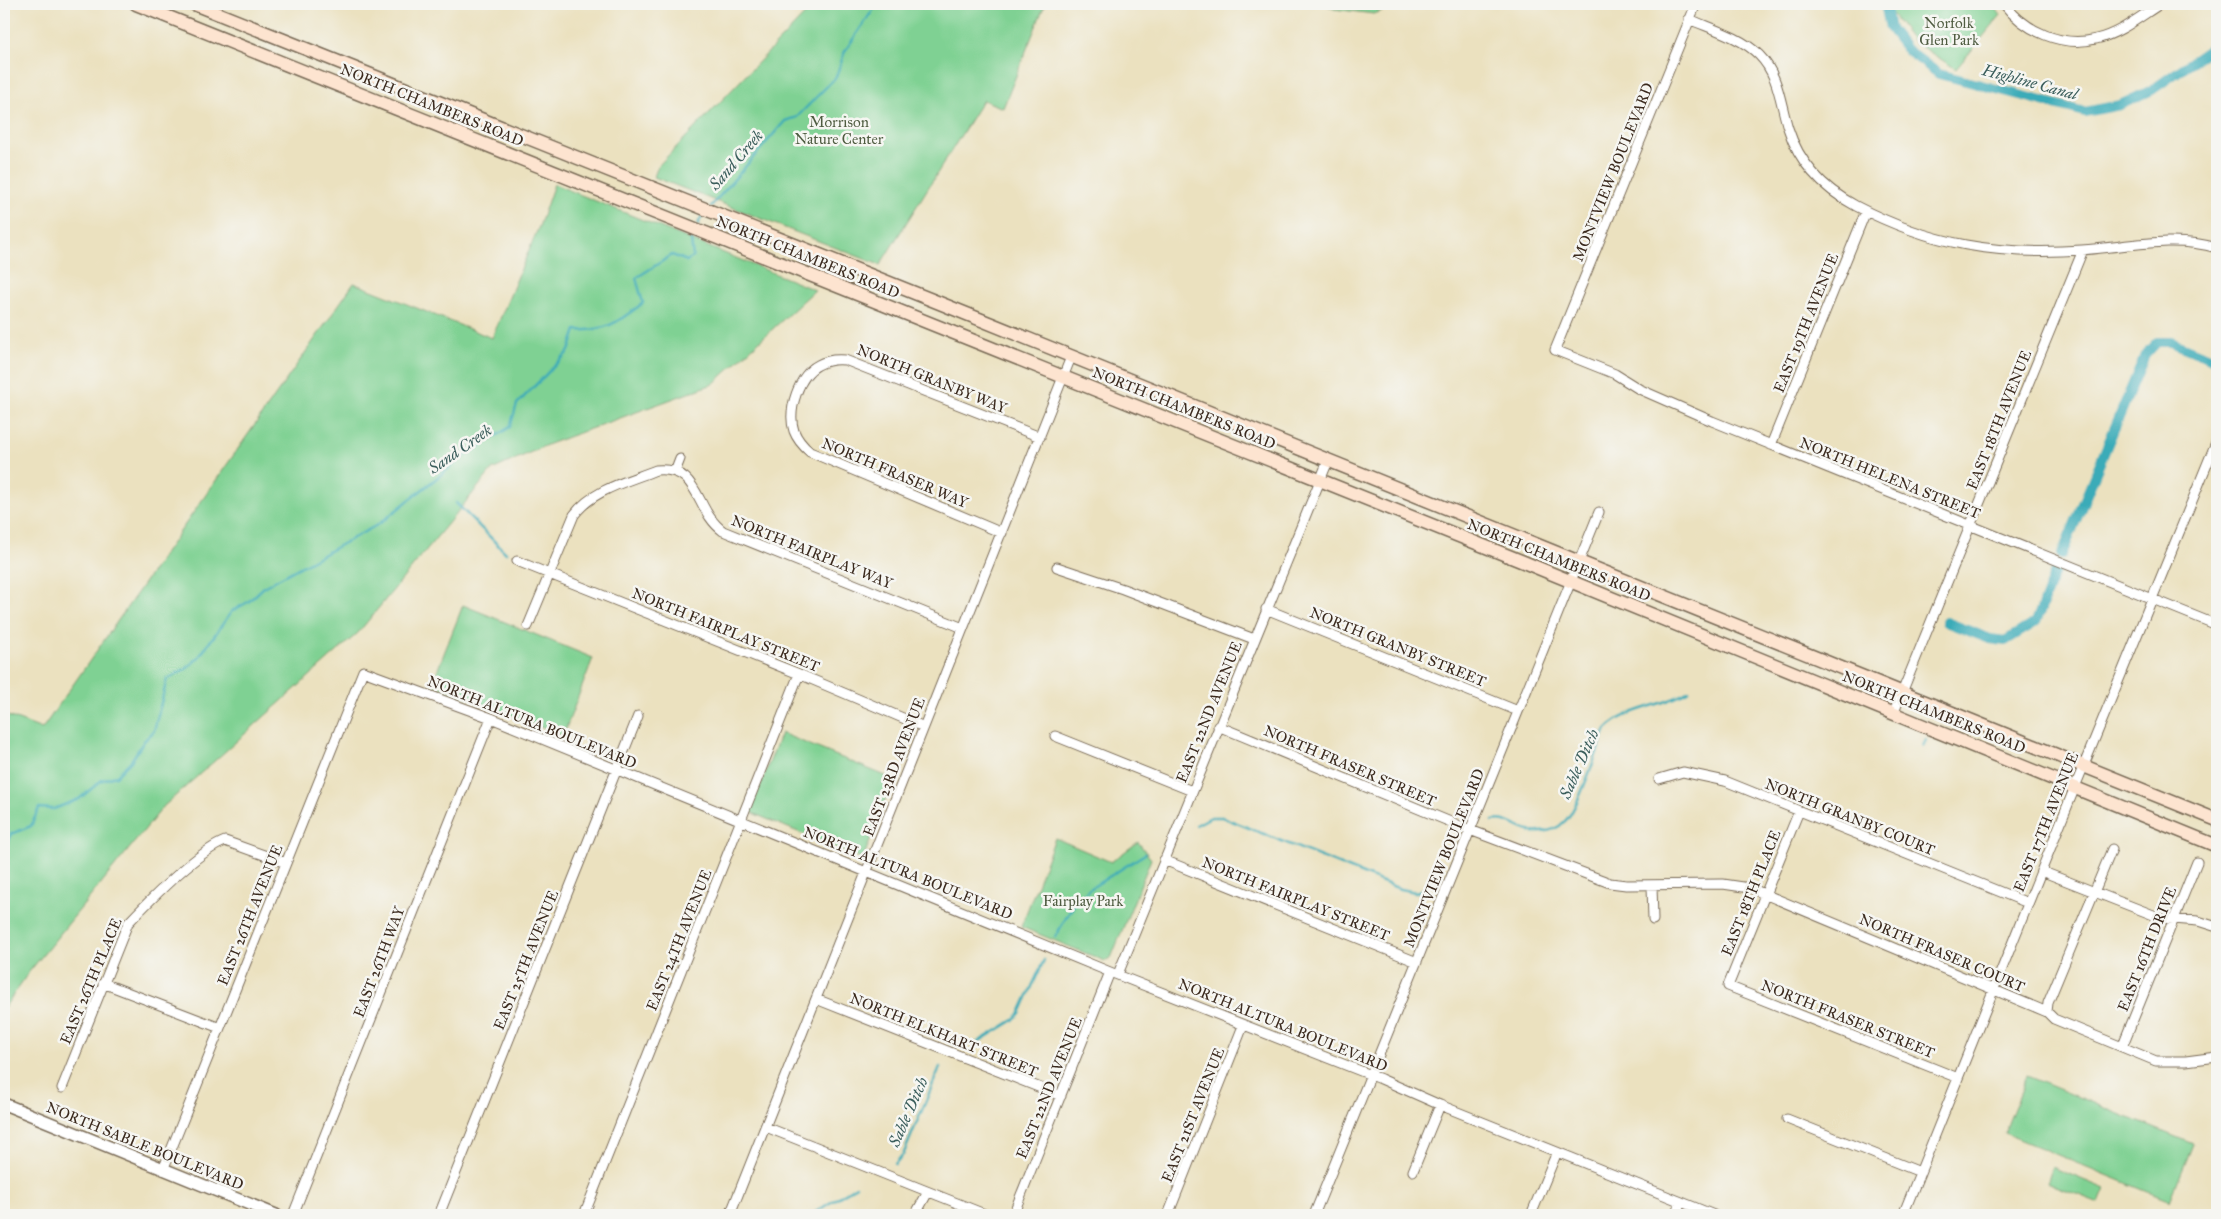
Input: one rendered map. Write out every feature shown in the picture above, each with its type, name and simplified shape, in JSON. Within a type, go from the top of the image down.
[{"type":"main road","name":"NORTH CHAMBERS ROAD","points":[[136,4],[1894,712],[2217,846]]},
{"type":"main road","name":"NORTH CHAMBERS ROAD","points":[[194,4],[1071,356],[2217,820]]},
{"type":"main road","points":[[577,180],[585,160]]},
{"type":"street","name":"MONTVIEW BOULEVARD","points":[[1555,350],[1696,4]]},
{"type":"street","points":[[2004,4],[2028,26],[2042,34],[2080,42],[2097,39],[2125,26],[2160,4]]},
{"type":"street","points":[[1689,19],[1732,37],[1761,56],[1776,81],[1794,145],[1805,163],[1829,188],[1866,211],[1921,234],[1984,250],[2034,253],[2175,242],[2217,248]]},
{"type":"street","name":"EAST 19TH AVENUE","points":[[1772,445],[1866,211]]},
{"type":"street","name":"EAST 18TH AVENUE","points":[[1894,712],[2083,250]]},
{"type":"street","name":"NORTH HELENA STREET","points":[[1555,350],[1614,374],[1638,390],[1970,526],[2217,624]]},
{"type":"street","name":"EAST 23RD AVENUE","points":[[730,1215],[1071,356]]},
{"type":"street","name":"NORTH GRANBY WAY","points":[[798,393],[814,368],[830,360],[845,360],[1040,437]]},
{"type":"street","name":"NORTH FRASER WAY","points":[[798,393],[792,409],[792,425],[796,435],[810,452],[1002,533]]},
{"type":"street","name":"EAST 17TH AVENUE","points":[[1903,1215],[2217,440]]},
{"type":"street","points":[[528,626],[574,515],[586,500],[598,493],[656,470],[675,472],[680,459]]},
{"type":"street","name":"EAST 22ND AVENUE","points":[[1013,1215],[1061,1096],[1164,860],[1328,460]]},
{"type":"street","name":"NORTH FAIRPLAY WAY","points":[[675,472],[692,484],[710,519],[723,531],[963,628]]},
{"type":"street","name":"MONTVIEW BOULEVARD","points":[[1314,1215],[1598,512]]},
{"type":"street","name":"NORTH FAIRPLAY STREET","points":[[517,561],[799,674],[924,727]]},
{"type":"street","points":[[1057,567],[1123,588],[1254,639]]},
{"type":"street","name":"NORTH GRANBY STREET","points":[[1266,609],[1518,711]]},
{"type":"street","name":"NORTH ALTURA BOULEVARD","points":[[363,671],[491,718],[867,873],[1714,1215]]},
{"type":"street","name":"EAST 26TH AVENUE","points":[[163,1170],[363,671]]},
{"type":"street","name":"EAST 24TH AVENUE","points":[[584,1215],[799,674]]},
{"type":"street","name":"EAST 25TH AVENUE","points":[[439,1215],[638,716]]},
{"type":"street","name":"EAST 26TH WAY","points":[[293,1215],[491,718]]},
{"type":"street","name":"NORTH FRASER STREET","points":[[1218,726],[1470,830]]},
{"type":"street","points":[[1055,736],[1192,791]]},
{"type":"street","name":"NORTH GRANBY COURT","points":[[1660,779],[1677,772],[1725,781],[2028,903]]},
{"type":"street","name":"EAST 18TH PLACE","points":[[1728,986],[1798,810]]},
{"type":"street","name":"NORTH FRASER COURT","points":[[1470,830],[1610,883],[1626,885],[1723,884],[1742,886],[2047,1012],[2054,1019],[2156,1061],[2186,1061],[2217,1057]]},
{"type":"street","name":"EAST 26TH PLACE","points":[[62,1088],[128,924],[146,905],[215,845],[225,841],[286,863]]},
{"type":"street","points":[[2047,1012],[2048,1003],[2112,849]]},
{"type":"street","name":"NORTH FAIRPLAY STREET","points":[[1164,860],[1417,962]]},
{"type":"street","name":"EAST 16TH DRIVE","points":[[2122,1048],[2197,862]]},
{"type":"street","points":[[2041,871],[2162,918],[2198,921],[2217,927]]},
{"type":"street","points":[[1652,885],[1653,920]]},
{"type":"street","points":[[103,983],[220,1028]]},
{"type":"street","name":"NORTH FRASER STREET","points":[[1728,986],[1958,1078]]},
{"type":"street","name":"NORTH ELKHART STREET","points":[[816,999],[1061,1096]]},
{"type":"street","name":"EAST 21ST AVENUE","points":[[1168,1215],[1244,1026]]},
{"type":"street","name":"NORTH SABLE BOULEVARD","points":[[4,1104],[276,1215]]},
{"type":"street","points":[[1413,1171],[1440,1105]]},
{"type":"street","points":[[1787,1119],[1920,1172]]},
{"type":"street","points":[[766,1127],[987,1215]]},
{"type":"street","points":[[1531,1215],[1557,1152]]},
{"type":"street","points":[[915,1215],[928,1192]]},
{"type":"street","points":[[1676,1215],[1681,1202]]},
{"type":"green space","name":"Morrison Nature Center","points":[[815,4],[1045,4],[1003,108],[983,100],[880,265],[654,177],[658,166]]},
{"type":"green space","points":[[1325,4],[1400,4],[1374,14],[1334,9]]},
{"type":"green space","name":"Norfolk Glen Park","points":[[1889,4],[1991,4],[2001,15],[1956,69],[1914,42],[1889,10]]},
{"type":"green space","points":[[554,184],[815,290],[713,384],[549,444],[492,470],[358,633],[164,806],[29,972],[4,1008],[4,722],[8,716],[42,729],[354,283],[492,338],[540,224]]},
{"type":"green space","points":[[463,605],[593,658],[563,736],[432,684]]},
{"type":"green space","points":[[781,733],[893,779],[863,859],[750,812]]},
{"type":"green space","name":"Fairplay Park","points":[[1055,838],[1111,862],[1138,842],[1151,859],[1111,958],[1105,961],[1021,927]]},
{"type":"green space","points":[[2027,1076],[2193,1144],[2170,1201],[2004,1133]]},
{"type":"green space","points":[[2052,1167],[2105,1189],[2099,1203],[2046,1182]]},
{"type":"waterway","name":"Sand Creek","points":[[711,206],[785,121],[797,117],[836,77],[845,51],[875,7],[880,4]]},
{"type":"waterway","name":"Highline Canal","points":[[1885,4],[1890,28],[1907,50],[1939,74],[2085,112],[2120,105],[2152,90],[2217,44]]},
{"type":"waterway","name":"Sand Creek","points":[[698,224],[703,214]]},
{"type":"waterway","name":"Sand Creek","points":[[4,851],[11,834],[31,826],[39,808],[54,809],[79,799],[102,780],[116,776],[131,761],[144,741],[154,731],[167,679],[186,669],[199,657],[232,611],[248,602],[265,586],[379,524],[463,457],[510,427],[517,404],[569,351],[576,330],[596,329],[612,324],[643,303],[636,278],[672,255],[687,261],[693,257],[691,240],[693,234]]},
{"type":"waterway","points":[[2062,554],[2145,355],[2157,342],[2171,342],[2217,361]]},
{"type":"waterway","points":[[456,503],[506,553]]},
{"type":"waterway","points":[[1946,622],[1990,639],[2005,641],[2036,622],[2056,569]]},
{"type":"waterway","name":"Sable Ditch","points":[[1493,821],[1508,822],[1533,832],[1555,829],[1565,821],[1576,804],[1606,729],[1624,716],[1668,701],[1689,691]]},
{"type":"waterway","points":[[1923,746],[1926,740]]},
{"type":"waterway","name":"Sable Ditch","points":[[1196,825],[1211,817],[1222,817],[1400,889],[1416,892],[1426,888]]},
{"type":"waterway","name":"Sable Ditch","points":[[1055,937],[1073,906],[1088,890],[1145,854]]},
{"type":"waterway","name":"Sable Ditch","points":[[973,1045],[1012,1021],[1020,1013],[1044,960]]},
{"type":"waterway","name":"Sable Ditch","points":[[895,1164],[904,1153],[940,1067]]},
{"type":"waterway","name":"Sable Ditch","points":[[811,1215],[856,1186]]}]
